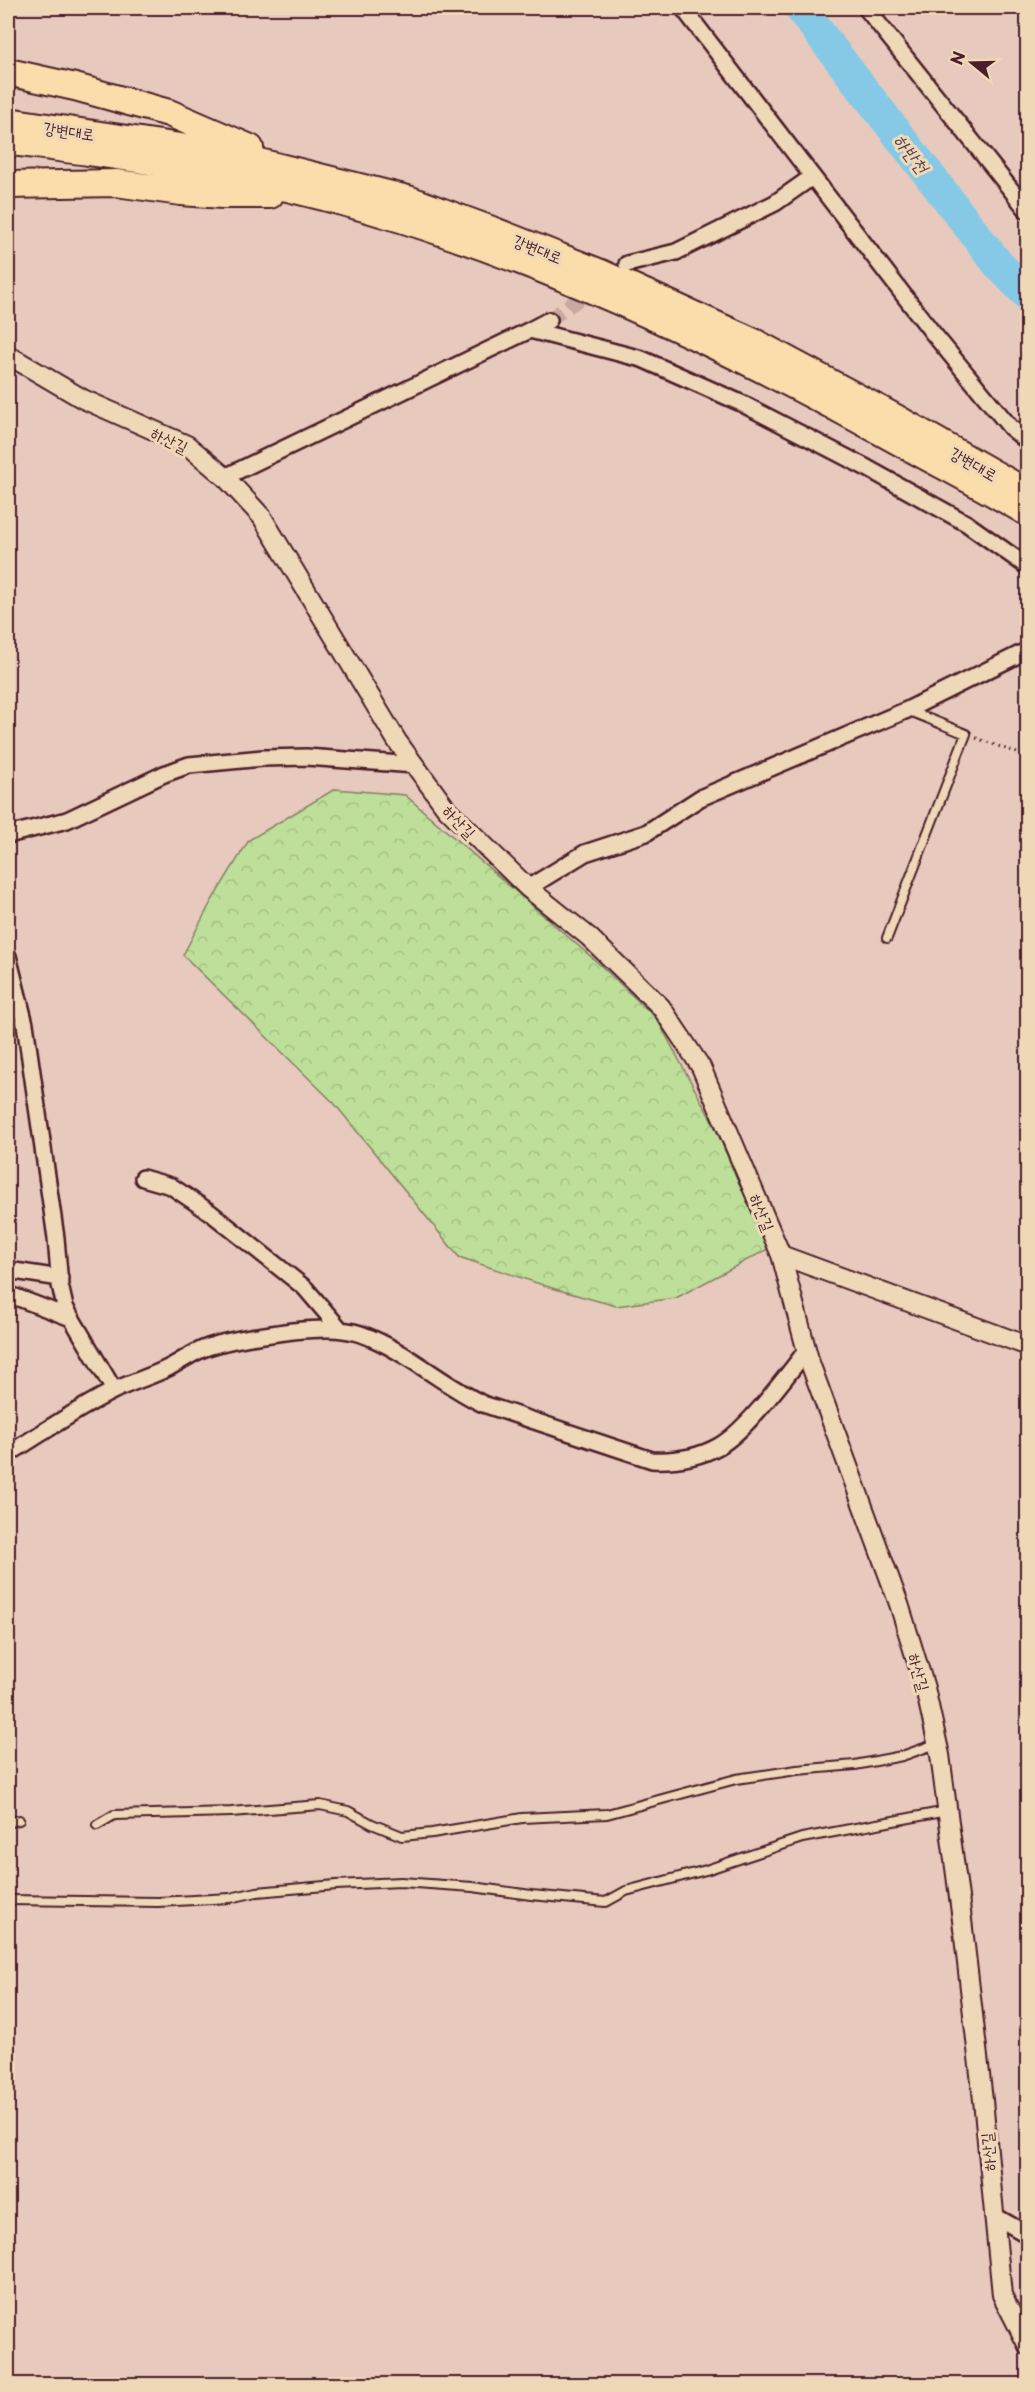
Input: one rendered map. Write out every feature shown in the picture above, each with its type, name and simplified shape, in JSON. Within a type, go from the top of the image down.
[{"type":"highway","points":[[8,72],[75,87],[169,114],[317,186]]},
{"type":"highway","name":"강변대로","points":[[8,121],[227,154],[489,250],[587,288],[705,340],[848,413],[1028,513]]},
{"type":"highway","name":"강변대로","points":[[8,142],[408,199],[492,230],[670,303],[754,342],[896,418],[1028,493]]},
{"type":"highway","points":[[8,185],[116,183],[223,195],[317,186]]},
{"type":"street","points":[[683,8],[932,332],[1010,427],[1028,442]]},
{"type":"street","points":[[866,8],[1028,211]]},
{"type":"street","points":[[627,264],[675,252],[775,203],[812,177]]},
{"type":"street","points":[[225,477],[549,320]]},
{"type":"street","points":[[530,330],[642,359],[741,403],[867,468],[966,523],[1028,567]]},
{"type":"street","name":"하산길","points":[[8,355],[83,399],[187,445],[225,477],[262,517],[398,741],[446,808],[528,888],[589,937],[661,1007],[701,1067],[781,1255],[807,1350],[899,1604],[925,1688],[938,1743],[947,1811],[980,2078],[1002,2295],[1028,2346]]},
{"type":"street","points":[[528,888],[585,853],[646,833],[700,798],[907,710],[1028,650]]},
{"type":"street","points":[[8,835],[68,820],[164,774],[189,765],[263,758],[415,765]]},
{"type":"street","points":[[8,956],[25,1024],[65,1307],[114,1390]]},
{"type":"street","points":[[143,1178],[171,1186],[211,1213],[305,1288],[339,1329]]},
{"type":"street","points":[[781,1255],[1028,1346]]},
{"type":"street","points":[[8,1270],[60,1278]]},
{"type":"street","points":[[8,1294],[71,1318]]},
{"type":"street","points":[[8,1454],[114,1390],[170,1367],[191,1354],[209,1347],[266,1335],[339,1329],[361,1334],[388,1347],[483,1404],[652,1460],[676,1461],[720,1446],[776,1389],[807,1350]]},
{"type":"street","points":[[993,2216],[1028,2235]]},
{"type":"lane","points":[[887,938],[966,734],[907,710]]},
{"type":"lane","points":[[97,1825],[114,1815],[231,1812],[320,1805],[348,1811],[402,1836],[522,1818],[607,1814],[735,1779],[855,1765],[902,1756],[938,1743]]},
{"type":"lane","points":[[8,1900],[158,1902],[230,1898],[258,1892],[336,1885],[401,1882],[473,1887],[606,1902],[626,1891],[706,1870],[802,1838],[947,1811]]},
{"type":"lane","points":[[8,1822],[19,1820]]},
{"type":"path","points":[[966,734],[1028,757]]},
{"type":"green space","points":[[335,789],[405,795],[597,962],[657,1019],[713,1123],[768,1249],[676,1298],[616,1306],[555,1289],[459,1257],[334,1103],[183,955],[211,902],[249,840]]},
{"type":"waterway","name":"하반천","points":[[800,8],[998,264],[1028,295]]},
{"type":"tunnel","points":[[549,320],[595,287]]}]
